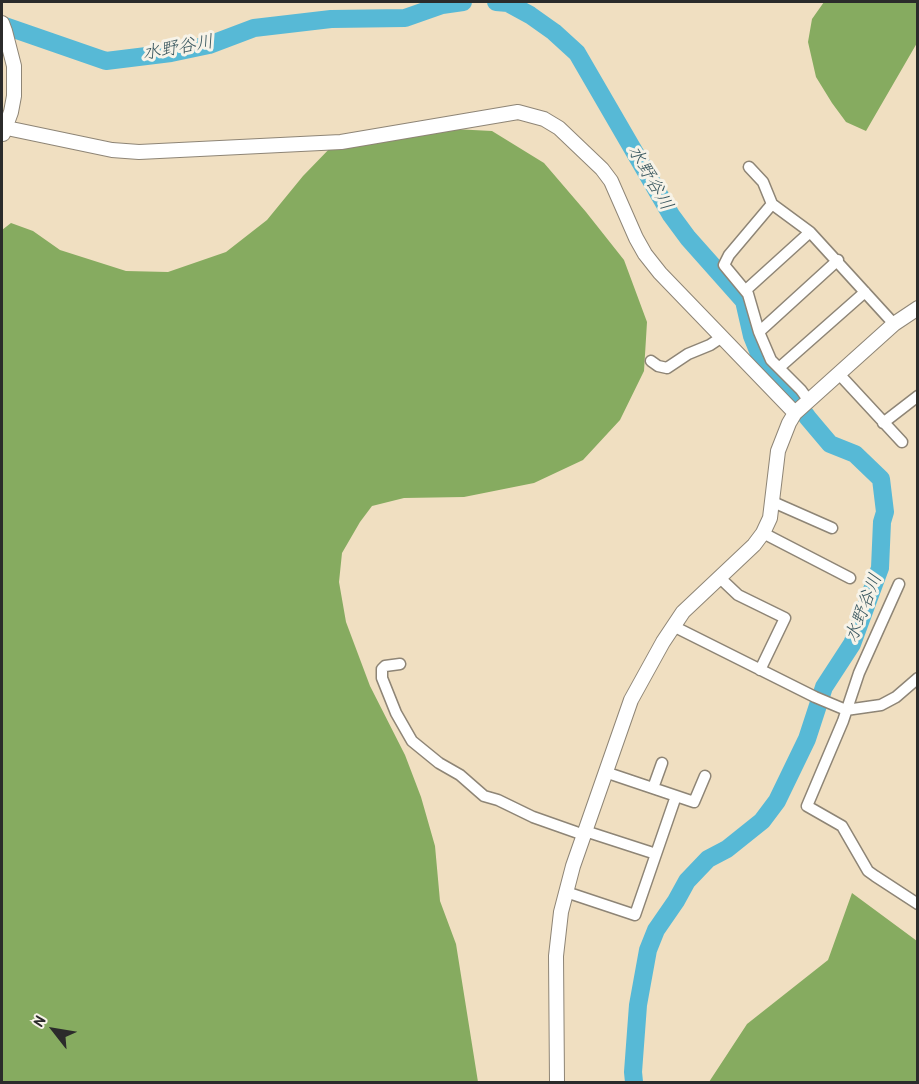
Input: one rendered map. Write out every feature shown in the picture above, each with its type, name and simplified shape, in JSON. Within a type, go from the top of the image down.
[{"type":"street","points":[[2,23],[14,66],[14,96],[3,130],[112,150],[139,152],[340,142],[504,113],[530,114],[559,128],[602,169],[611,181],[645,254],[660,273],[722,337],[802,407]]},
{"type":"street","points":[[749,167],[763,182],[772,204],[810,231],[894,324]]},
{"type":"street","points":[[772,204],[729,255],[724,265],[746,290],[767,354],[780,368],[802,407]]},
{"type":"street","points":[[746,290],[810,231]]},
{"type":"street","points":[[759,332],[838,260]]},
{"type":"street","points":[[780,368],[865,292]]},
{"type":"street","points":[[557,1083],[556,956],[558,931],[566,892],[631,700],[673,626],[696,598],[754,545],[763,533],[770,518],[773,502],[778,451],[789,423],[802,407],[894,324],[918,308]]},
{"type":"street","points":[[651,361],[667,368],[688,354],[722,337]]},
{"type":"street","points":[[839,374],[902,442]]},
{"type":"street","points":[[883,423],[918,396]]},
{"type":"street","points":[[773,502],[832,528]]},
{"type":"street","points":[[763,533],[850,578]]},
{"type":"street","points":[[719,577],[738,595],[785,618],[760,670]]},
{"type":"street","points":[[899,584],[859,673],[843,721],[807,806],[842,826],[862,861],[874,876],[918,904]]},
{"type":"street","points":[[673,626],[818,699],[846,710],[881,705],[896,697],[918,678]]},
{"type":"street","points":[[400,664],[385,666],[382,669],[382,678],[396,713],[412,741],[439,763],[460,775],[484,796],[498,800],[533,817],[656,854]]},
{"type":"street","points":[[653,788],[662,763]]},
{"type":"street","points":[[605,772],[694,802],[705,776]]},
{"type":"street","points":[[566,892],[635,915],[676,796]]},
{"type":"green space","points":[[824,2],[917,2],[917,43],[866,131],[846,122],[816,77],[808,42],[812,19]]},
{"type":"green space","points":[[434,128],[492,131],[544,163],[624,260],[647,322],[644,371],[620,420],[583,460],[534,483],[464,497],[404,498],[372,506],[342,553],[339,582],[346,622],[370,686],[405,755],[421,797],[435,846],[440,901],[456,944],[478,1082],[2,1082],[2,230],[11,223],[33,231],[60,250],[126,271],[168,272],[226,252],[267,220],[303,176],[334,144]]},
{"type":"green space","points":[[852,893],[917,941],[917,1082],[709,1082],[747,1024],[828,960]]},
{"type":"waterway","name":"水野谷川","points":[[2,25],[106,61],[171,53],[209,45],[254,28],[331,19],[405,18],[442,5],[463,2]]},
{"type":"waterway","name":"水野谷川","points":[[496,2],[508,3],[530,15],[554,32],[577,53],[671,215],[688,238],[744,301],[752,336],[764,366],[792,396],[830,444],[855,454],[881,479],[885,512],[882,522],[880,568],[852,644],[824,687],[807,739],[777,801],[762,821],[727,849],[708,859],[687,881],[656,930],[648,950],[638,1005],[634,1082]]}]
